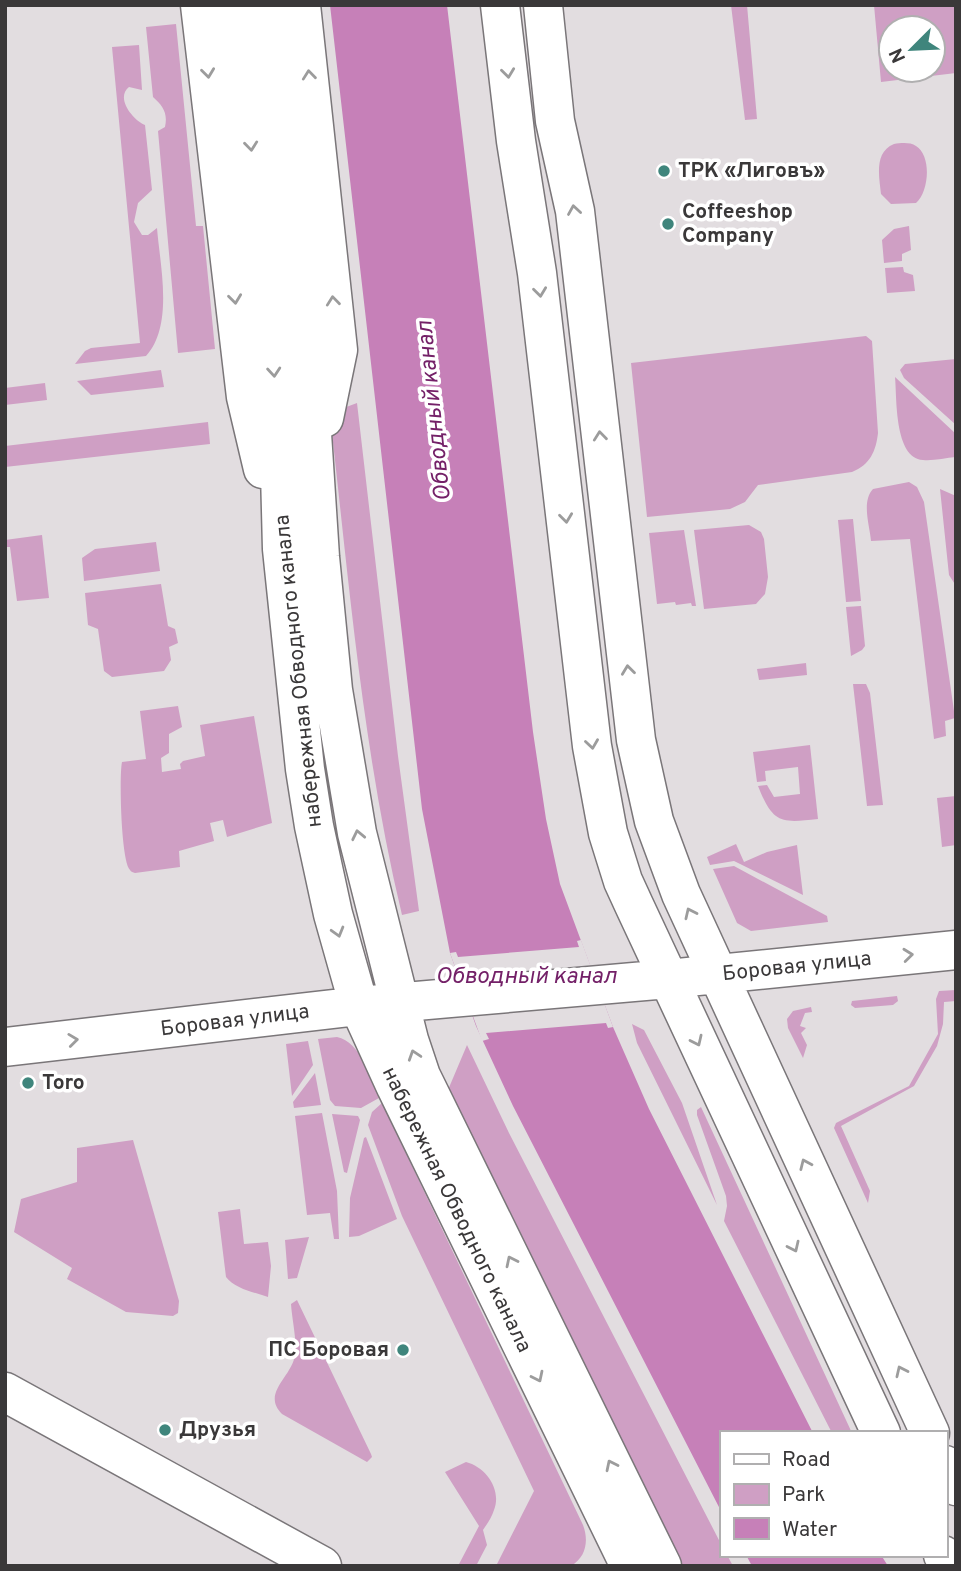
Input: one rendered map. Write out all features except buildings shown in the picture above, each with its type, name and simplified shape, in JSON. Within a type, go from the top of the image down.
[{"type":"main road","points":[[200,5],[246,397],[282,549]]},
{"type":"main road","name":"набережная Обводного канала","points":[[235,5],[272,345],[279,433],[282,549],[305,769],[333,914],[359,1006],[630,1566]]},
{"type":"main road","name":"набережная Обводного канала","points":[[270,5],[304,310],[320,557],[335,703],[357,833],[421,1076],[662,1566]]},
{"type":"main road","points":[[301,5],[338,350],[314,465]]},
{"type":"main road","points":[[500,5],[516,141],[537,273],[600,796],[623,881],[880,1431]]},
{"type":"main road","points":[[543,5],[555,121],[575,211],[636,740],[645,789],[663,849],[718,975],[929,1431]]},
{"type":"main road","name":"Боровая улица","points":[[5,1047],[359,1006],[718,975],[956,950]]},
{"type":"main road","points":[[5,1392],[305,1562]]},
{"type":"main road","points":[[947,1469],[956,1486]]},
{"type":"main road","points":[[598,1566],[613,1530]]},
{"type":"green space","points":[[731,5],[747,5],[757,119],[745,120]]},
{"type":"green space","points":[[874,5],[956,5],[956,73],[947,74],[947,14],[877,14],[877,38]]},
{"type":"green space","points":[[176,24],[196,226],[203,226],[215,349],[178,353],[158,131],[165,127],[166,118],[162,107],[153,97],[146,27]]},
{"type":"green space","points":[[139,45],[142,90],[129,87],[124,97],[131,114],[145,125],[152,190],[138,203],[134,222],[142,235],[148,235],[157,228],[163,295],[160,328],[155,343],[146,356],[75,364],[85,351],[91,348],[140,343],[112,47]]},
{"type":"green space","points":[[894,144],[914,145],[925,158],[926,183],[916,203],[891,204],[881,194],[879,165],[883,153]]},
{"type":"green space","points":[[909,226],[911,250],[902,254],[902,261],[884,263],[882,240],[894,229]]},
{"type":"green space","points":[[903,267],[904,272],[913,275],[915,291],[887,293],[885,268]]},
{"type":"green space","points":[[866,336],[872,341],[878,433],[876,446],[868,461],[852,472],[758,485],[745,502],[730,509],[647,517],[631,363]]},
{"type":"green space","points":[[956,359],[956,425],[904,378],[900,370],[905,364]]},
{"type":"green space","points":[[161,370],[164,387],[91,395],[77,381]]},
{"type":"green space","points":[[895,377],[956,434],[956,457],[923,460],[914,457],[907,449],[899,426]]},
{"type":"green space","points":[[45,383],[47,400],[5,405],[5,388]]},
{"type":"green space","points":[[357,403],[419,911],[402,915],[368,735],[332,433],[341,409]]},
{"type":"green space","points":[[208,422],[210,444],[5,467],[5,446]]},
{"type":"green space","points":[[909,482],[917,487],[924,502],[955,718],[945,721],[946,736],[934,739],[910,539],[871,541],[867,514],[867,500],[873,489]]},
{"type":"green space","points":[[940,489],[956,496],[956,586],[949,575]]},
{"type":"green space","points":[[853,519],[861,601],[846,602],[838,520]]},
{"type":"green space","points":[[749,525],[761,532],[764,539],[768,577],[765,594],[756,604],[704,609],[694,530]]},
{"type":"green space","points":[[684,530],[696,606],[691,603],[676,605],[675,602],[657,604],[649,533]]},
{"type":"green space","points":[[42,535],[49,598],[17,601],[10,547],[6,547],[5,540]]},
{"type":"green space","points":[[156,542],[160,571],[84,581],[82,558],[95,549]]},
{"type":"green space","points":[[161,584],[168,626],[175,629],[178,643],[169,647],[171,660],[164,671],[112,677],[104,671],[98,629],[88,625],[85,593]]},
{"type":"green space","points":[[861,606],[865,646],[851,656],[846,607]]},
{"type":"green space","points":[[806,663],[807,675],[759,680],[757,669]]},
{"type":"green space","points":[[853,684],[866,684],[870,693],[883,805],[867,806]]},
{"type":"green space","points":[[178,706],[182,727],[169,734],[169,753],[161,758],[162,772],[181,769],[180,764],[183,761],[205,756],[200,725],[254,716],[272,823],[227,837],[223,820],[210,823],[214,841],[179,851],[180,867],[131,872],[123,836],[122,762],[146,759],[140,711]]},
{"type":"green space","points":[[810,745],[818,819],[795,821],[780,818],[768,808],[758,786],[767,785],[774,797],[800,794],[798,767],[765,771],[766,781],[757,782],[753,752]]},
{"type":"green space","points":[[956,796],[956,845],[942,847],[937,798]]},
{"type":"green space","points":[[736,844],[744,862],[767,852],[797,845],[803,895],[734,861],[710,865],[707,857]]},
{"type":"green space","points":[[734,866],[827,916],[828,922],[751,931],[737,923],[713,869]]},
{"type":"green space","points":[[956,990],[956,1001],[944,1002],[943,1024],[937,1046],[914,1086],[841,1126],[870,1191],[868,1203],[834,1128],[836,1123],[909,1086],[938,1034],[936,999],[939,991]]},
{"type":"green space","points":[[897,996],[898,1001],[893,1005],[855,1008],[851,1005],[852,1001]]},
{"type":"green space","points":[[811,1007],[812,1012],[805,1013],[800,1026],[806,1028],[801,1033],[807,1045],[803,1058],[788,1028],[787,1019],[793,1011]]},
{"type":"green space","points":[[632,1024],[644,1030],[682,1103],[717,1205],[637,1043]]},
{"type":"green space","points":[[337,1037],[345,1040],[358,1053],[379,1098],[361,1108],[335,1106],[330,1100],[318,1039]]},
{"type":"green space","points":[[308,1041],[313,1065],[292,1096],[286,1044]]},
{"type":"green space","points":[[467,1045],[509,1133],[720,1542],[720,1557],[728,1557],[733,1566],[680,1566],[445,1097]]},
{"type":"green space","points":[[315,1073],[321,1105],[294,1108],[293,1102]]},
{"type":"green space","points":[[382,1103],[583,1525],[585,1548],[580,1558],[571,1566],[496,1566],[534,1491],[402,1216],[368,1125],[372,1112]]},
{"type":"green space","points":[[701,1107],[851,1431],[831,1431],[724,1221],[726,1196],[697,1110]]},
{"type":"green space","points":[[322,1113],[337,1191],[339,1239],[334,1239],[330,1213],[307,1215],[295,1116]]},
{"type":"green space","points":[[332,1114],[358,1116],[360,1120],[347,1173],[344,1172]]},
{"type":"green space","points":[[366,1137],[397,1219],[359,1236],[349,1237],[350,1198]]},
{"type":"green space","points":[[133,1140],[179,1301],[178,1313],[173,1316],[126,1312],[67,1279],[72,1268],[14,1232],[21,1199],[77,1182],[77,1148]]},
{"type":"green space","points":[[240,1209],[244,1244],[268,1242],[271,1266],[268,1297],[240,1287],[226,1277],[218,1212]]},
{"type":"green space","points":[[309,1237],[297,1278],[288,1279],[285,1240]]},
{"type":"green space","points":[[297,1300],[371,1454],[372,1457],[367,1462],[282,1414],[276,1406],[276,1392],[295,1355],[291,1304]]},
{"type":"green space","points":[[466,1462],[486,1474],[496,1495],[493,1513],[483,1530],[487,1545],[476,1566],[458,1566],[479,1526],[445,1472]]},
{"type":"water","name":"Обводный канал","points":[[330,5],[447,5],[533,732],[546,819],[560,884],[613,1027],[649,1109],[812,1431],[720,1431],[720,1509],[513,1106],[476,1026],[450,953],[422,809]]},
{"type":"water","points":[[747,1557],[882,1557],[888,1566],[752,1566]]},
{"type":"pier","points":[[581,940],[613,1027],[608,1028],[606,1023],[486,1033],[489,1039],[482,1041],[450,953],[456,952],[458,957],[579,947],[577,941]]},
{"type":"place","name":"ТРК «Лиговъ»","points":[[664,171]]},
{"type":"place","name":"Coffeeshop Company","points":[[668,224]]},
{"type":"place","name":"Toro","points":[[28,1083]]},
{"type":"place","name":"ПС Боровая","points":[[403,1350]]},
{"type":"place","name":"Друзья","points":[[165,1430]]}]
